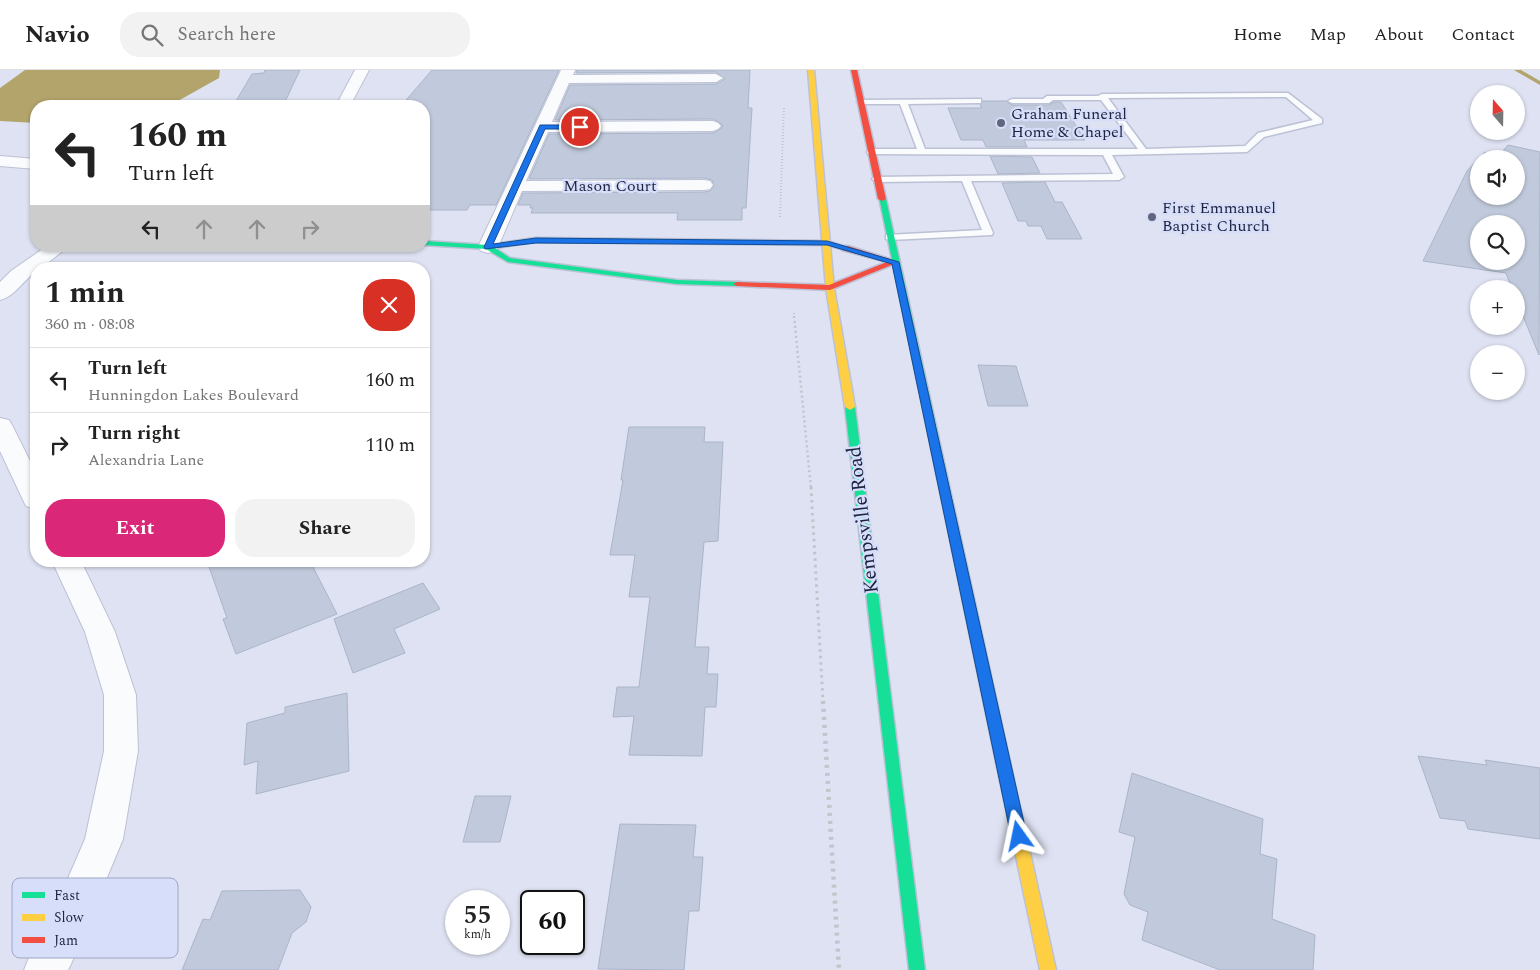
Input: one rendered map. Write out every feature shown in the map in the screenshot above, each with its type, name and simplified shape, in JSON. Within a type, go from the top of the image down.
[{"type":"main road","name":"Kempsville Road","points":[[811,70],[830,288],[850,403],[917,970]]},
{"type":"main road","points":[[854,70],[1048,970]]},
{"type":"main road","points":[[430,243],[488,247],[536,240],[827,243],[895,262]]},
{"type":"main road","points":[[488,247],[508,260],[618,275],[677,282],[792,287],[830,288],[895,262]]},
{"type":"street","points":[[347,100],[362,70]]},
{"type":"street","points":[[488,247],[566,74],[716,78]]},
{"type":"street","points":[[542,127],[713,126]]},
{"type":"street","points":[[0,161],[30,164]]},
{"type":"street","name":"Mason Court","points":[[515,186],[704,185]]},
{"type":"street","points":[[37,262],[51,252]]},
{"type":"street","points":[[0,294],[18,275],[30,267]]},
{"type":"street","points":[[0,425],[30,488]]},
{"type":"street","points":[[69,567],[100,632],[120,694],[122,751],[104,839],[87,878]]},
{"type":"street","points":[[45,970],[52,958]]},
{"type":"lane","points":[[871,152],[1144,152],[1247,149],[1261,135],[1319,121],[1288,95],[1102,96],[1104,98]]},
{"type":"lane","points":[[1012,101],[1048,101],[1047,98],[1104,98]]},
{"type":"lane","points":[[1104,98],[1144,152]]},
{"type":"lane","points":[[860,102],[978,101]]},
{"type":"lane","points":[[903,102],[922,152]]},
{"type":"lane","points":[[877,179],[1119,177],[1106,152]]},
{"type":"lane","points":[[890,237],[988,233],[966,178]]},
{"type":"path","points":[[784,103],[780,218],[786,226],[789,243]]},
{"type":"path","points":[[792,287],[812,489],[839,970]]},
{"type":"shaded area","points":[[25,70],[220,70],[219,78],[180,100],[30,100],[30,123],[0,121],[0,88]]},
{"type":"building","points":[[265,70],[300,70],[286,100],[237,100],[252,74],[264,73]]},
{"type":"building","points":[[432,70],[559,70],[496,205],[470,205],[467,210],[430,210],[430,100],[406,100]]},
{"type":"building","points":[[577,70],[750,70],[748,108],[752,108],[746,208],[742,208],[742,220],[677,220],[678,213],[531,213],[533,208],[530,208],[531,205],[518,205],[523,193],[704,192],[710,191],[714,186],[712,180],[704,178],[529,179],[549,134],[713,133],[723,126],[713,119],[555,120],[570,85],[716,84],[725,79],[716,72],[576,73]]},
{"type":"building","name":"Graham Funeral Home & Chapel","points":[[983,101],[1006,101],[1012,105],[1049,105],[1054,102],[1061,102],[1085,140],[1024,140],[1027,147],[986,147],[983,140],[961,140],[948,108],[982,108],[980,105]]},
{"type":"building","points":[[1508,145],[1540,152],[1539,355],[1525,321],[1525,280],[1509,280],[1506,273],[1485,270],[1525,270],[1525,215],[1470,215],[1470,268],[1423,261],[1470,168],[1470,205],[1525,205],[1525,150],[1504,150]]},
{"type":"building","points":[[990,156],[1032,157],[1040,173],[998,174]]},
{"type":"building","points":[[1045,182],[1055,202],[1062,202],[1082,239],[1047,239],[1041,226],[1028,226],[1026,221],[1018,221],[1002,183]]},
{"type":"building","points":[[978,365],[1016,366],[1028,406],[988,406]]},
{"type":"building","points":[[629,427],[705,427],[704,442],[723,442],[718,541],[704,542],[695,647],[709,647],[707,674],[718,674],[716,707],[705,707],[702,756],[629,755],[634,716],[613,717],[617,687],[639,687],[650,597],[629,597],[635,555],[610,555],[623,480],[621,480]]},
{"type":"building","points":[[209,567],[313,567],[337,614],[236,654],[223,619],[227,618]]},
{"type":"building","points":[[423,583],[440,609],[394,629],[405,653],[353,673],[334,619]]},
{"type":"building","points":[[347,693],[349,771],[256,794],[258,761],[244,765],[247,723],[285,713],[285,707]]},
{"type":"building","points":[[1418,756],[1487,765],[1485,760],[1540,768],[1540,839],[1468,829],[1465,821],[1440,818]]},
{"type":"building","points":[[1132,773],[1263,819],[1260,854],[1277,859],[1272,919],[1315,935],[1313,970],[1220,970],[1142,940],[1148,912],[1130,905],[1124,894],[1135,837],[1119,832]]},
{"type":"building","points":[[475,796],[511,796],[500,842],[463,842]]},
{"type":"building","points":[[620,824],[696,825],[693,857],[703,857],[699,911],[689,911],[684,970],[598,969]]},
{"type":"building","points":[[300,890],[311,907],[306,922],[292,933],[278,970],[182,970],[203,919],[210,920],[222,891]]},
{"type":"waterway","points":[[1517,70],[1540,83]]},
{"type":"traffic: fast","points":[[882,199],[1003,762]]},
{"type":"traffic: fast","points":[[430,243],[488,247],[535,240],[827,243],[845,248]]},
{"type":"traffic: fast","points":[[488,247],[508,260],[677,282],[737,284]]},
{"type":"traffic: fast","points":[[850,407],[917,970]]},
{"type":"traffic: slow","points":[[811,70],[830,288],[850,407]]},
{"type":"traffic: slow","points":[[1003,762],[1048,970]]},
{"type":"traffic: jam","points":[[854,70],[882,199]]},
{"type":"traffic: jam","points":[[737,284],[830,288],[895,262],[845,248]]},
{"type":"place","name":"Graham Funeral Home & Chapel","points":[[1001,123]]},
{"type":"place","name":"First Emmanuel Baptist Church","points":[[1152,217]]},
{"type":"route","points":[[580,127],[542,127],[488,247],[536,240],[827,243],[895,262],[1019,836]]}]
